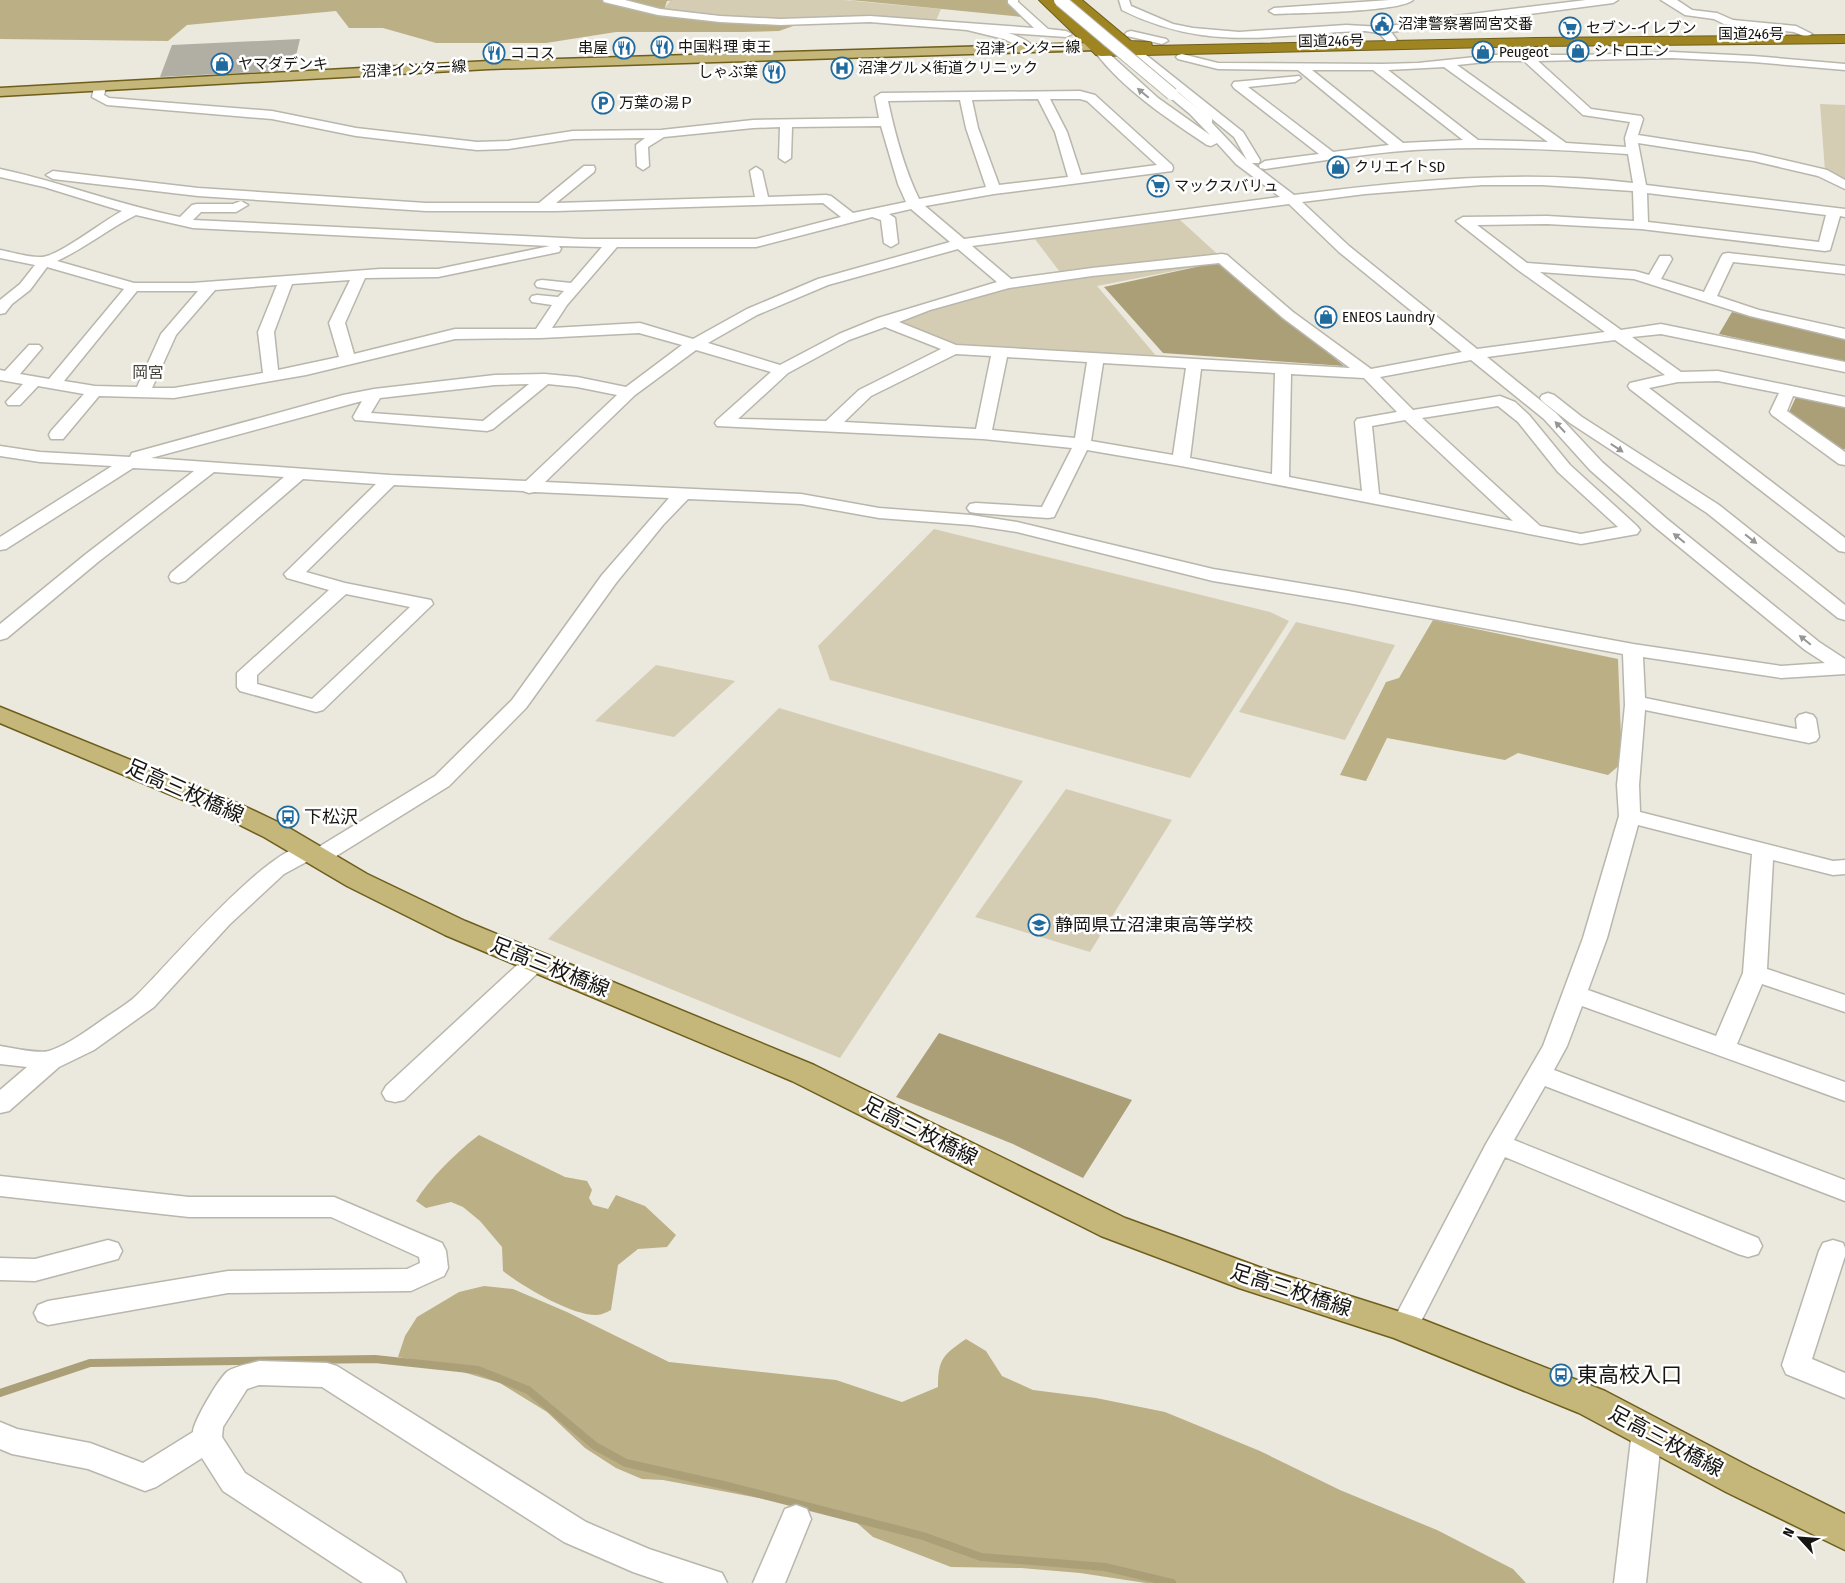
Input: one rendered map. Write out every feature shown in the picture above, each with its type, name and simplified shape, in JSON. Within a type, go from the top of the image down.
[{"type":"highway","points":[[1046,0],[1094,45]]},
{"type":"highway","points":[[1074,0],[1131,44]]},
{"type":"highway","points":[[1084,0],[1124,22],[1177,36],[1232,41],[1349,41]]},
{"type":"highway","name":"国道246号","points":[[1094,45],[1349,41],[1387,35],[1845,34]]},
{"type":"highway","name":"国道246号","points":[[1131,44],[1845,39]]},
{"type":"highway","points":[[1066,41],[1094,45]]},
{"type":"main road","name":"沼津インター線","points":[[0,98],[523,63],[1029,48],[1066,41]]},
{"type":"main road","name":"沼津インター線","points":[[0,92],[99,90],[1094,45]]},
{"type":"main road","name":"足高三枚橋線","points":[[0,714],[235,812],[406,905],[455,928],[804,1073],[1113,1227],[1251,1278],[1404,1327],[1592,1402],[1739,1480],[1845,1533]]},
{"type":"street","points":[[608,0],[644,7],[658,12],[720,19],[780,22],[870,19],[968,28],[1041,32],[1066,41]]},
{"type":"street","points":[[1013,0],[1013,3],[1043,30],[1041,32]]},
{"type":"street","points":[[1060,0],[1298,199],[1344,249],[1482,354],[1576,420],[1713,509],[1845,614]]},
{"type":"street","points":[[1124,0],[1126,8],[1147,20],[1200,33],[1258,36],[1353,28],[1387,35],[1613,0]]},
{"type":"street","points":[[1274,11],[1380,5],[1408,0]]},
{"type":"street","points":[[1666,0],[1670,0],[1689,13],[1717,16],[1724,21],[1733,23],[1796,29],[1806,34]]},
{"type":"street","points":[[968,28],[1020,40],[1029,48]]},
{"type":"street","points":[[1131,44],[1162,41]]},
{"type":"street","points":[[1131,44],[1239,135],[1254,162]]},
{"type":"street","points":[[1094,45],[1124,77],[1166,116],[1254,162],[1298,199]]},
{"type":"street","points":[[1182,57],[1218,66],[1376,67],[1418,66],[1472,59],[1613,58],[1672,55],[1845,67]]},
{"type":"street","points":[[1527,58],[1587,112],[1637,120],[1631,138],[1640,187],[1641,225]]},
{"type":"street","points":[[1613,58],[1622,67],[1640,68]]},
{"type":"street","points":[[1446,63],[1562,146]]},
{"type":"street","points":[[1301,66],[1401,148]]},
{"type":"street","points":[[1376,67],[1475,144]]},
{"type":"street","points":[[1313,76],[1238,84],[1330,156]]},
{"type":"street","points":[[99,90],[101,100],[107,101],[272,115],[356,132],[477,146],[508,145],[573,135],[661,134],[753,124],[886,122]]},
{"type":"street","points":[[851,218],[826,199],[542,207],[426,207],[198,192],[49,175],[0,173],[24,177],[135,210],[183,222],[225,226],[583,243],[756,243],[851,218],[914,204],[994,190],[1167,168],[1091,98],[1080,95],[881,97],[886,122],[905,184],[914,204],[1008,284]]},
{"type":"street","points":[[965,96],[972,128],[994,190]]},
{"type":"street","points":[[1042,96],[1061,132],[1076,180]]},
{"type":"street","points":[[785,158],[786,124]]},
{"type":"street","points":[[643,166],[645,158],[642,152],[642,145],[661,134]]},
{"type":"street","points":[[1631,138],[1754,157],[1822,173],[1845,185]]},
{"type":"street","points":[[1254,162],[1401,148],[1475,144],[1562,146],[1632,151]]},
{"type":"street","points":[[542,207],[589,169]]},
{"type":"street","points":[[756,171],[762,201]]},
{"type":"street","points":[[530,488],[629,392],[694,344],[752,312],[823,282],[960,244],[1421,184],[1482,181],[1542,181],[1640,187],[1839,212],[1825,247],[1641,225],[1546,220],[1463,221],[1523,267],[1678,377]]},
{"type":"street","points":[[183,222],[197,208],[236,208],[251,196]]},
{"type":"street","points":[[2,304],[25,287],[44,262],[70,250],[113,221],[135,210]]},
{"type":"street","points":[[873,213],[888,218],[891,243]]},
{"type":"street","points":[[541,333],[562,302],[576,288],[613,242]]},
{"type":"street","points":[[0,254],[44,262],[133,287],[210,286],[380,273],[438,273],[583,243]]},
{"type":"street","points":[[1709,297],[1728,257],[1845,270]]},
{"type":"street","points":[[1371,498],[1363,422],[1409,415],[1500,401],[1508,404],[1524,419],[1555,459],[1631,530],[1581,539],[1181,461],[1082,444],[984,434],[830,426],[723,423],[782,370],[844,337],[925,307],[1008,284],[1092,272],[1222,258],[1288,315],[1368,374],[1409,415],[1534,529]]},
{"type":"street","points":[[1653,280],[1665,259]]},
{"type":"street","points":[[1523,267],[1635,275],[1755,313],[1845,334]]},
{"type":"street","points":[[348,360],[337,323],[359,275]]},
{"type":"street","points":[[271,376],[266,332],[286,280]]},
{"type":"street","points":[[542,284],[576,288]]},
{"type":"street","points":[[142,393],[169,334],[210,286]]},
{"type":"street","points":[[54,383],[133,287]]},
{"type":"street","points":[[537,299],[562,302]]},
{"type":"street","points":[[883,322],[954,349],[1368,374],[1482,354],[1617,334],[1661,330],[1685,333],[1845,367]]},
{"type":"street","points":[[5,375],[96,391],[174,393],[348,360],[455,334],[541,333],[640,328],[782,370]]},
{"type":"street","points":[[5,375],[34,348]]},
{"type":"street","points":[[830,426],[865,393],[954,349]]},
{"type":"street","points":[[984,434],[1000,352]]},
{"type":"street","points":[[1482,354],[1550,416],[1596,466],[1812,646],[1845,668]]},
{"type":"street","points":[[0,451],[40,457],[390,480],[530,488],[802,499],[1048,513],[1082,444],[1096,357]]},
{"type":"street","points":[[1181,461],[1194,363]]},
{"type":"street","points":[[1280,480],[1283,369]]},
{"type":"street","points":[[1845,402],[1718,376],[1678,377],[1636,386],[1845,547]]},
{"type":"street","points":[[0,545],[8,532],[124,463],[343,400],[374,394],[494,380],[545,379],[577,382],[629,392]]},
{"type":"street","points":[[374,394],[361,417],[486,426],[545,379]]},
{"type":"street","points":[[14,402],[35,380]]},
{"type":"street","points":[[1788,390],[1778,412],[1843,457]]},
{"type":"street","points":[[57,435],[96,391]]},
{"type":"street","points":[[0,634],[92,558],[210,467]]},
{"type":"street","points":[[178,578],[300,473]]},
{"type":"street","points":[[342,588],[247,673],[247,687],[316,706],[424,604],[342,588],[293,574],[390,480]]},
{"type":"street","points":[[0,1104],[50,1061],[85,1044],[146,1001],[222,919],[276,869],[312,854],[442,781],[520,704],[609,579],[682,494]]},
{"type":"street","points":[[802,499],[879,513],[971,520],[1017,527],[1213,575],[1348,597],[1633,650],[1781,672],[1845,668]]},
{"type":"street","points":[[1404,1327],[1499,1144],[1555,1046],[1594,938],[1630,816],[1628,784],[1635,702],[1633,650]]},
{"type":"street","points":[[1635,702],[1809,737],[1806,719]]},
{"type":"street","points":[[1630,816],[1832,868],[1845,867]]},
{"type":"street","points":[[1723,1048],[1755,973],[1763,850]]},
{"type":"street","points":[[395,1094],[536,961]]},
{"type":"street","points":[[1755,973],[1845,1004]]},
{"type":"street","points":[[1574,994],[1845,1092]]},
{"type":"street","points":[[0,1055],[50,1061]]},
{"type":"street","points":[[1539,1074],[1845,1191]]},
{"type":"street","points":[[1499,1144],[1748,1246]]},
{"type":"street","points":[[0,1186],[189,1207],[334,1206],[432,1251],[434,1268],[411,1280],[228,1282],[48,1313]]},
{"type":"street","points":[[1834,1251],[1796,1365],[1845,1386]]},
{"type":"street","points":[[0,1269],[34,1270],[108,1252]]},
{"type":"street","points":[[390,1583],[234,1482],[207,1439],[208,1425],[237,1380],[259,1373],[327,1375],[575,1532],[644,1562],[711,1583]]},
{"type":"street","points":[[1630,1583],[1647,1431]]},
{"type":"street","points":[[0,1435],[12,1441],[90,1456],[145,1478],[207,1439]]},
{"type":"street","points":[[769,1583],[796,1519]]},
{"type":"shaded area","points":[[0,0],[673,0],[667,1],[664,10],[796,25],[779,31],[616,32],[546,43],[436,43],[383,28],[349,28],[336,11],[187,25],[168,41],[0,39]]},
{"type":"shaded area","points":[[671,0],[844,0],[941,9],[935,23],[875,20],[780,22],[661,12]]},
{"type":"shaded area","points":[[849,0],[1011,0],[1022,17],[861,1]]},
{"type":"shaded area","points":[[1820,104],[1845,105],[1845,180],[1825,171]]},
{"type":"shaded area","points":[[1179,219],[1225,261],[1097,286],[1157,357],[953,346],[891,323],[1011,285],[1063,276],[1034,238]]},
{"type":"shaded area","points":[[1219,262],[1344,366],[1163,353],[1104,287]]},
{"type":"shaded area","points":[[1732,312],[1845,339],[1845,362],[1719,334]]},
{"type":"shaded area","points":[[1796,397],[1845,408],[1845,449],[1841,450],[1789,412]]},
{"type":"shaded area","points":[[934,529],[1270,612],[1289,621],[1190,778],[830,680],[818,646]]},
{"type":"shaded area","points":[[1433,620],[1618,659],[1622,763],[1608,775],[1518,753],[1505,760],[1387,738],[1366,781],[1340,775],[1386,682],[1399,678]]},
{"type":"shaded area","points":[[1296,622],[1395,645],[1345,740],[1239,712]]},
{"type":"shaded area","points":[[656,665],[735,681],[674,737],[595,721]]},
{"type":"shaded area","points":[[779,708],[1023,781],[840,1058],[548,939]]},
{"type":"shaded area","points":[[1066,789],[1172,820],[1090,952],[975,917]]},
{"type":"shaded area","points":[[939,1033],[1132,1100],[1083,1178],[1013,1144],[896,1097]]},
{"type":"shaded area","points":[[479,1135],[565,1177],[587,1181],[592,1190],[589,1198],[593,1205],[608,1209],[616,1195],[645,1206],[676,1235],[667,1247],[638,1249],[618,1265],[611,1310],[599,1315],[587,1314],[574,1311],[548,1299],[503,1271],[502,1247],[480,1221],[463,1207],[451,1202],[426,1208],[416,1201],[444,1166]]},
{"type":"shaded area","points":[[484,1286],[513,1289],[567,1312],[669,1362],[836,1380],[902,1402],[938,1387],[939,1370],[943,1359],[952,1349],[966,1339],[986,1351],[1002,1376],[1033,1390],[1096,1398],[1165,1412],[1260,1451],[1340,1490],[1437,1530],[1513,1569],[1526,1583],[1146,1583],[1080,1573],[1021,1568],[951,1567],[873,1537],[848,1515],[663,1480],[642,1479],[616,1468],[585,1448],[547,1412],[500,1383],[432,1363],[398,1357],[405,1336],[417,1317],[459,1292]]},
{"type":"building","name":"ヤマダデンキ","points":[[300,39],[296,56],[281,57],[278,71],[160,77],[172,45]]},
{"type":"waterway","points":[[0,1393],[90,1363],[375,1359],[478,1370],[528,1390],[595,1446],[626,1463],[732,1487],[923,1536],[981,1557],[1105,1567],[1172,1583]]},
{"type":"place","name":"沼津警察署岡宮交番","points":[[1382,24]]},
{"type":"place","name":"セブン-イレブン","points":[[1570,28]]},
{"type":"place","name":"中国料理 東王","points":[[662,47]]},
{"type":"place","name":"串屋","points":[[624,48]]},
{"type":"place","name":"シトロエン","points":[[1578,51]]},
{"type":"place","name":"Peugeot","points":[[1483,52]]},
{"type":"place","name":"ココス","points":[[494,53]]},
{"type":"place","name":"ヤマダデンキ","points":[[222,64]]},
{"type":"place","name":"沼津グルメ街道クリニック","points":[[842,68]]},
{"type":"place","name":"しゃぶ葉","points":[[774,72]]},
{"type":"place","name":"万葉の湯Ｐ","points":[[603,103]]},
{"type":"place","name":"クリエイトSD","points":[[1338,167]]},
{"type":"place","name":"マックスバリュ","points":[[1158,186]]},
{"type":"place","name":"ENEOS Laundry","points":[[1326,317]]},
{"type":"place","name":"下松沢","points":[[288,817]]},
{"type":"place","name":"静岡県立沼津東高等学校","points":[[1039,925]]},
{"type":"place","name":"東高校入口","points":[[1561,1375]]},
{"type":"district","name":"岡宮","points":[[148,372]]}]
